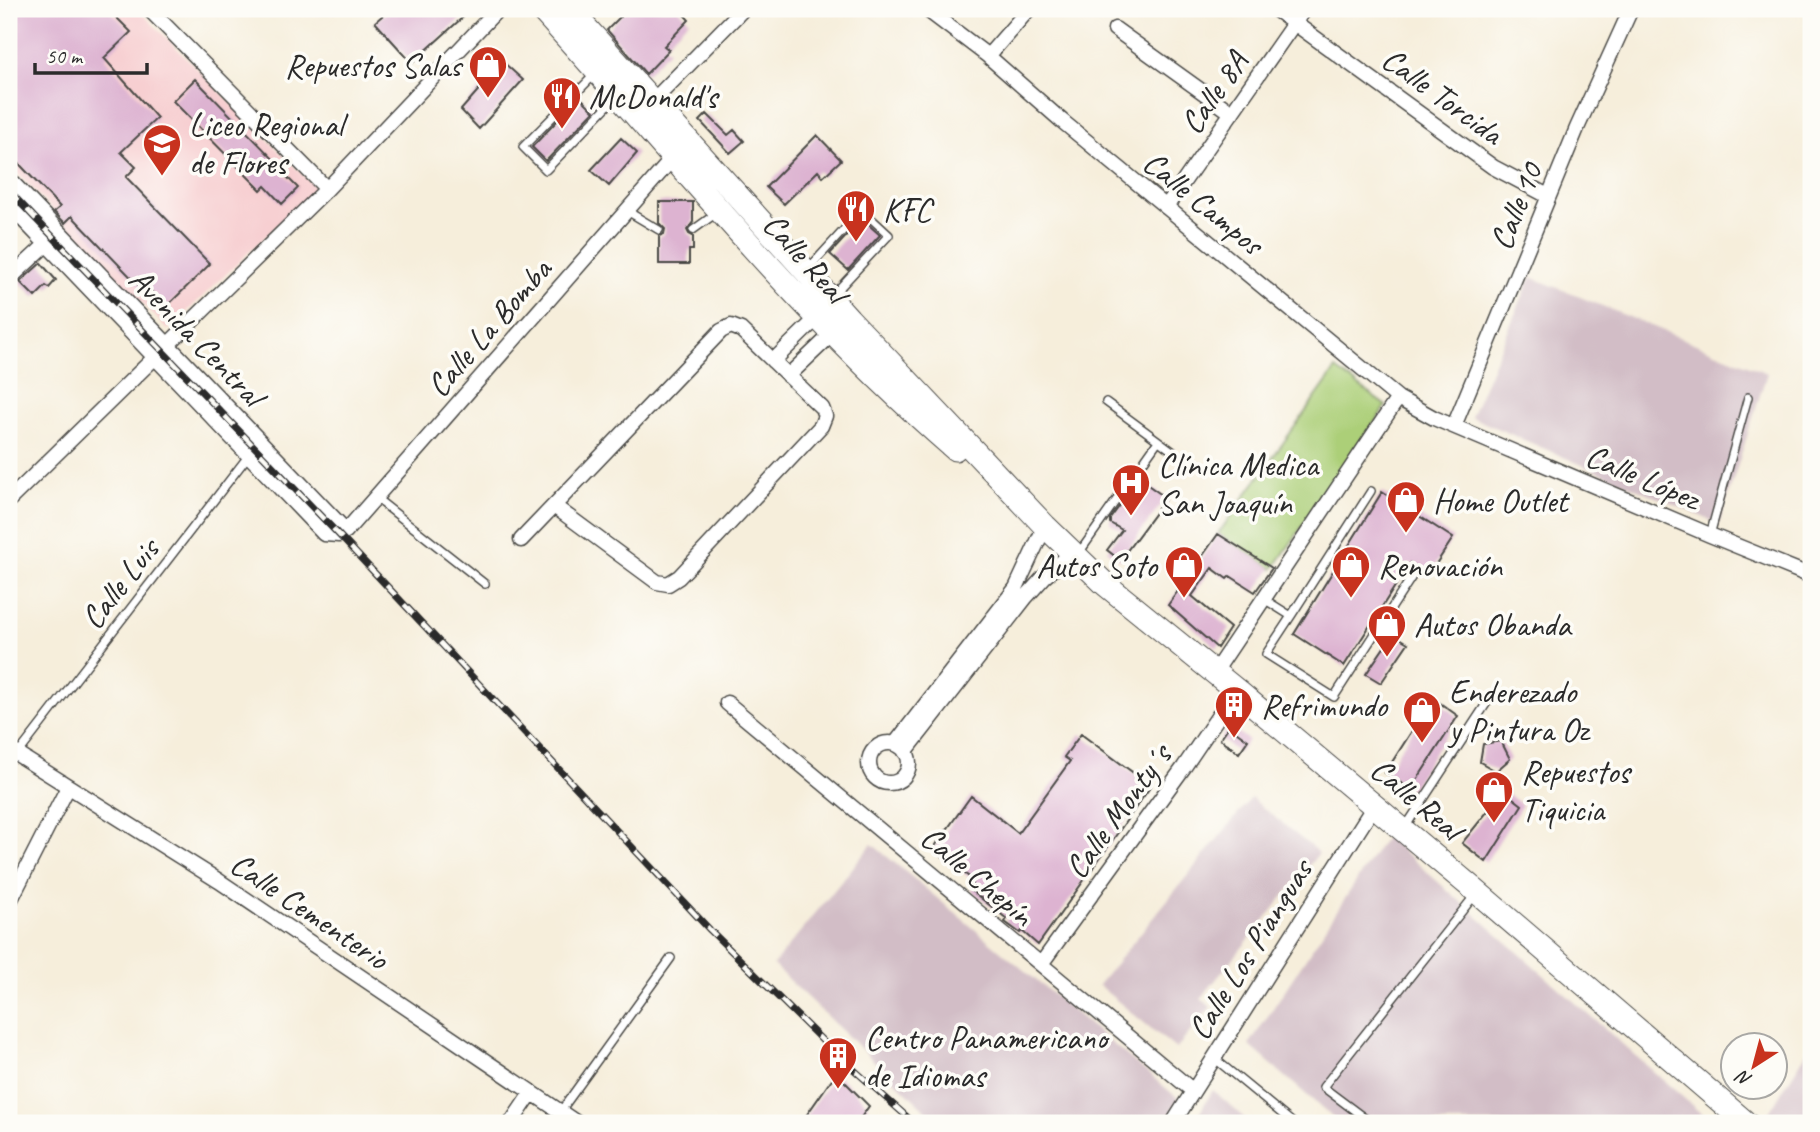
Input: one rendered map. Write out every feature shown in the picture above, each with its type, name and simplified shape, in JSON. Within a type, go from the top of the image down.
[{"type":"main road","name":"Calle Real","points":[[541,9],[672,159],[824,326],[921,419],[1045,526]]},
{"type":"main road","name":"Calle Real","points":[[568,10],[830,298],[1074,555],[1134,609],[1404,830],[1746,1123]]},
{"type":"main road","points":[[580,52],[601,65],[640,102],[653,101],[653,114],[673,142],[672,159],[681,157],[689,161],[712,185],[748,208]]},
{"type":"street","points":[[149,9],[327,189]]},
{"type":"street","points":[[9,500],[327,189],[498,9]]},
{"type":"street","points":[[653,101],[743,9]]},
{"type":"street","name":"Calle Campos","points":[[926,9],[988,56],[1062,121],[1398,398],[1454,426]]},
{"type":"street","points":[[988,56],[1029,9]]},
{"type":"street","name":"Calle Torcida","points":[[1275,9],[1493,167],[1548,196]]},
{"type":"street","name":"Calle 8A","points":[[1166,207],[1304,9]]},
{"type":"street","name":"Calle 10","points":[[1454,426],[1548,196],[1631,9]]},
{"type":"street","points":[[1115,29],[1232,113]]},
{"type":"street","name":"Calle La Bomba","points":[[346,531],[672,159]]},
{"type":"street","name":"Avenida Central","points":[[9,179],[60,232],[162,352],[249,455],[324,534],[339,535],[346,531],[259,442],[162,352],[47,245],[9,205]]},
{"type":"street","points":[[9,279],[60,232]]},
{"type":"street","points":[[521,540],[721,331],[731,326],[741,330],[822,408],[825,416],[821,426],[679,577],[668,584],[657,582],[554,506]]},
{"type":"street","points":[[773,361],[824,326]]},
{"type":"street","points":[[788,376],[824,326]]},
{"type":"street","points":[[1214,673],[1398,398]]},
{"type":"street","name":"Calle López","points":[[1454,426],[1811,576]]},
{"type":"street","points":[[900,748],[1021,592],[1045,526]]},
{"type":"street","points":[[1021,592],[1074,555]]},
{"type":"street","name":"Calle Monty´s","points":[[1041,964],[1184,767],[1236,690]]},
{"type":"street","name":"Calle Chepín","points":[[727,703],[1193,1091]]},
{"type":"street","name":"Calle Cementerio","points":[[13,752],[219,881],[577,1123]]},
{"type":"street","points":[[9,902],[68,787]]},
{"type":"street","name":"Calle Los Pianguas","points":[[1173,1123],[1374,806]]},
{"type":"street","points":[[510,1123],[532,1092]]},
{"type":"lane","points":[[597,71],[523,147],[546,170],[618,95]]},
{"type":"lane","points":[[693,230],[719,210]]},
{"type":"lane","points":[[806,272],[862,210],[889,234],[830,298]]},
{"type":"lane","points":[[627,211],[659,230]]},
{"type":"lane","points":[[1710,535],[1748,397]]},
{"type":"lane","points":[[1106,402],[1186,461]]},
{"type":"lane","points":[[1074,555],[1158,441]]},
{"type":"lane","name":"Calle Luis","points":[[13,752],[259,442]]},
{"type":"lane","points":[[1371,491],[1266,654],[1334,698],[1413,575]]},
{"type":"lane","points":[[376,498],[485,584]]},
{"type":"lane","points":[[1264,599],[1291,616]]},
{"type":"lane","points":[[1404,830],[1488,701]]},
{"type":"lane","points":[[1370,1123],[1323,1087],[1477,892]]},
{"type":"lane","points":[[561,1112],[671,958]]},
{"type":"lane","points":[[1214,1057],[1293,1123]]},
{"type":"shaded area","name":"Liceo Regional de Flores","points":[[9,9],[138,9],[316,188],[168,330],[9,165]]},
{"type":"shaded area","points":[[1531,277],[1767,373],[1719,524],[1471,417]]},
{"type":"shaded area","points":[[1251,798],[1319,853],[1201,998],[1211,1007],[1176,1049],[1098,985]]},
{"type":"shaded area","points":[[1386,836],[1712,1123],[1339,1123],[1249,1045]]},
{"type":"shaded area","points":[[872,844],[1179,1099],[1164,1123],[939,1123],[773,965]]},
{"type":"shaded area","points":[[1811,1045],[1811,1123],[1778,1123],[1768,1114],[1777,1100],[1788,1100],[1788,1082]]},
{"type":"shaded area","points":[[1213,1090],[1250,1123],[1193,1123]]},
{"type":"green space","points":[[1336,369],[1386,406],[1273,569],[1218,534]]},
{"type":"building","points":[[9,9],[108,9],[131,32],[104,58],[157,118],[121,152],[136,167],[126,177],[210,264],[166,307],[149,289],[146,293],[72,216],[65,223],[54,212],[60,207],[9,153]]},
{"type":"building","points":[[390,9],[472,9],[412,63],[375,22]]},
{"type":"building","points":[[628,9],[679,9],[689,20],[664,46],[669,50],[646,74],[607,30]]},
{"type":"building","name":"Repuestos Salas","points":[[503,62],[523,80],[479,129],[461,110]]},
{"type":"building","points":[[195,79],[283,169],[281,171],[298,188],[282,204],[265,186],[261,190],[173,101]]},
{"type":"building","name":"McDonald's","points":[[580,97],[594,111],[546,161],[532,147]]},
{"type":"building","points":[[707,114],[728,135],[734,130],[744,141],[730,153],[700,121]]},
{"type":"building","points":[[817,135],[841,160],[823,177],[818,171],[784,204],[766,187]]},
{"type":"building","points":[[621,138],[637,153],[609,186],[591,170]]},
{"type":"building","points":[[659,202],[693,202],[693,222],[687,230],[693,236],[689,264],[659,264],[659,236],[664,234],[665,229],[659,223]]},
{"type":"building","name":"KFC","points":[[862,219],[880,235],[848,270],[830,254]]},
{"type":"building","points":[[41,263],[56,280],[35,297],[20,282]]},
{"type":"building","name":"Clínica Medica San Joaquín","points":[[1145,483],[1166,498],[1120,560],[1107,550],[1122,530],[1110,523],[1110,519],[1129,493],[1135,498]]},
{"type":"building","name":"Renovación","points":[[1382,492],[1453,538],[1428,576],[1410,563],[1344,666],[1294,634]]},
{"type":"building","name":"Autos Soto","points":[[1218,534],[1272,568],[1255,592],[1230,576],[1227,579],[1212,568],[1192,596],[1230,628],[1217,648],[1168,605]]},
{"type":"building","name":"Autos Obanda","points":[[1393,634],[1408,643],[1381,683],[1366,674]]},
{"type":"building","name":"Enderezado y Pintura Oz","points":[[1433,698],[1458,716],[1411,789],[1385,773]]},
{"type":"building","name":"Refrimundo","points":[[1229,726],[1248,740],[1239,753],[1220,739]]},
{"type":"building","points":[[1081,734],[1151,786],[1038,945],[1022,931],[1020,933],[1005,922],[1007,919],[972,891],[973,880],[933,849],[971,796],[1018,833],[1070,761],[1064,757]]},
{"type":"building","points":[[1501,741],[1510,759],[1496,771],[1480,762],[1483,744]]},
{"type":"building","name":"Repuestos Tiquicia","points":[[1504,791],[1522,805],[1486,862],[1462,843]]},
{"type":"building","name":"Centro Panamericano de Idiomas","points":[[836,1073],[869,1106],[857,1123],[801,1123]]},
{"type":"railway","points":[[9,191],[339,535],[710,930],[833,1051],[914,1123]]},
{"type":"place","name":"Repuestos Salas","points":[[488,99]]},
{"type":"place","name":"McDonald's","points":[[562,130]]},
{"type":"place","name":"Liceo Regional de Flores","points":[[162,177]]},
{"type":"place","name":"KFC","points":[[856,243]]},
{"type":"place","name":"Clínica Medica San Joaquín","points":[[1131,517]]},
{"type":"place","name":"Home Outlet","points":[[1406,534]]},
{"type":"place","name":"Autos Soto","points":[[1184,599]]},
{"type":"place","name":"Renovación","points":[[1351,599]]},
{"type":"place","name":"Autos Obanda","points":[[1387,658]]},
{"type":"place","name":"Refrimundo","points":[[1234,739]]},
{"type":"place","name":"Enderezado y Pintura Oz","points":[[1422,744]]},
{"type":"place","name":"Repuestos Tiquicia","points":[[1494,824]]},
{"type":"place","name":"Centro Panamericano de Idiomas","points":[[838,1090]]}]
